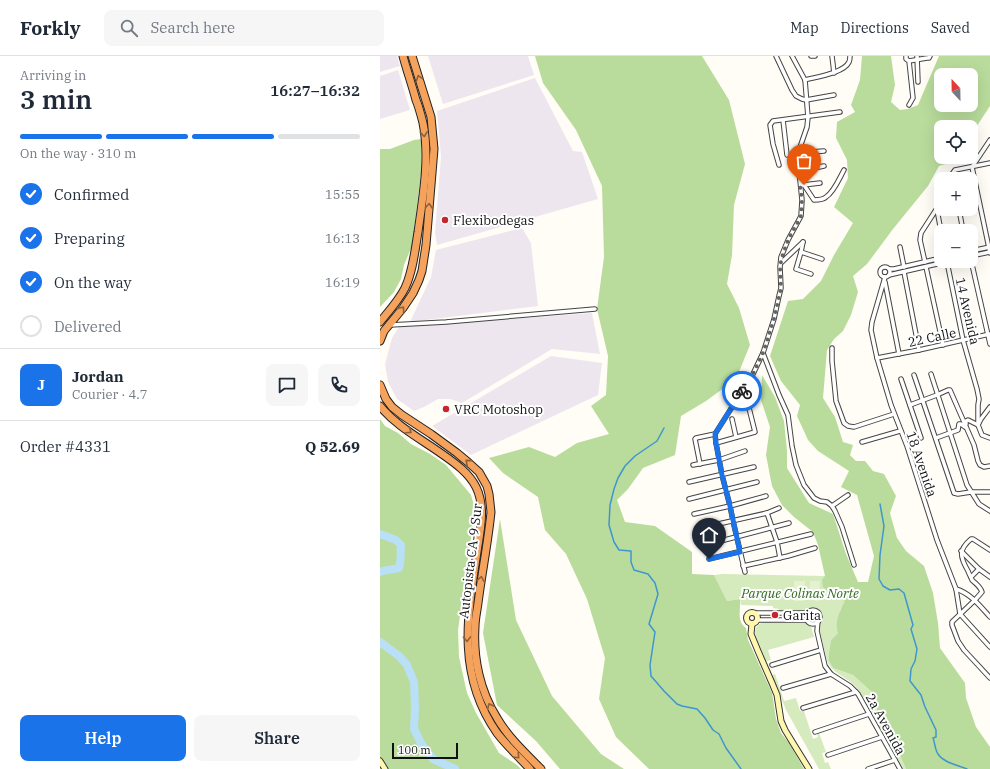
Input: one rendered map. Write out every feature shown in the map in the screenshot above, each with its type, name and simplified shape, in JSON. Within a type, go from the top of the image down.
[{"type":"highway","points":[[380,322],[398,300],[405,287],[412,265],[421,210],[426,164],[423,123],[403,56]]},
{"type":"highway","points":[[380,340],[384,331],[413,294],[422,271],[426,245],[434,149],[433,134],[431,117],[412,56]]},
{"type":"highway","points":[[416,242],[426,245]]},
{"type":"highway","name":"Autopista CA-9 Sur","points":[[380,385],[386,399],[392,407],[469,463],[479,472],[487,486],[491,512],[475,627],[478,669],[486,695],[497,719],[510,737],[540,769]]},
{"type":"highway","name":"Autopista CA-9 Sur","points":[[380,406],[394,421],[450,459],[462,469],[471,478],[476,487],[480,498],[482,514],[467,628],[470,670],[479,698],[491,722],[504,741],[530,769]]},
{"type":"street","points":[[776,56],[796,96],[806,100],[834,95]]},
{"type":"street","points":[[744,572],[722,475],[715,434],[753,374],[763,353],[774,319],[781,288],[781,264],[784,251],[801,216],[802,185],[799,171],[798,153],[808,127],[808,116],[805,80],[792,56]]},
{"type":"street","points":[[832,56],[834,73]]},
{"type":"street","points":[[805,80],[834,73],[848,64],[850,61],[850,56]]},
{"type":"street","points":[[906,56],[906,59],[909,61],[913,98],[909,105]]},
{"type":"street","points":[[909,61],[918,58],[929,58],[930,56]]},
{"type":"street","points":[[918,58],[918,82]]},
{"type":"street","points":[[779,165],[773,144],[770,125],[773,121],[840,112]]},
{"type":"street","points":[[784,120],[787,155]]},
{"type":"street","points":[[978,255],[990,252],[972,167],[990,140]]},
{"type":"street","points":[[798,153],[824,151]]},
{"type":"street","points":[[953,172],[955,170],[990,163]]},
{"type":"street","points":[[799,171],[824,166]]},
{"type":"street","points":[[802,185],[814,200],[824,199],[832,190],[844,170]]},
{"type":"street","points":[[802,185],[820,183]]},
{"type":"street","points":[[925,262],[920,236],[934,214]]},
{"type":"street","points":[[781,264],[803,242],[796,269],[811,274]]},
{"type":"street","points":[[900,247],[904,267]]},
{"type":"street","points":[[978,250],[989,247]]},
{"type":"street","points":[[801,252],[822,259]]},
{"type":"street","points":[[899,354],[885,279],[880,275],[880,270],[884,267],[894,269],[934,260]]},
{"type":"street","points":[[885,279],[889,275],[934,265]]},
{"type":"street","points":[[926,267],[943,345]]},
{"type":"street","name":"14 Avenida","points":[[949,268],[964,340],[978,389],[978,425],[982,435],[990,438]]},
{"type":"street","points":[[973,268],[989,334],[990,344]]},
{"type":"street","points":[[889,269],[889,275]]},
{"type":"street","points":[[904,272],[919,350]]},
{"type":"street","name":"18 Avenida","points":[[885,279],[871,330],[877,358],[894,414],[907,446],[937,540],[956,589],[960,614]]},
{"type":"street","points":[[389,325],[446,322],[595,309]]},
{"type":"street","name":"22 Calle","points":[[877,358],[989,334]]},
{"type":"street","points":[[832,348],[836,401],[844,423],[848,426],[854,427],[894,414]]},
{"type":"street","points":[[763,353],[788,414],[796,465],[804,485],[814,498],[827,502],[832,506],[842,527],[854,565]]},
{"type":"street","points":[[931,374],[967,485],[979,504],[990,511]]},
{"type":"street","points":[[914,375],[954,493],[990,492]]},
{"type":"street","points":[[901,379],[921,438]]},
{"type":"street","points":[[910,405],[948,390],[952,391],[974,445],[980,465],[984,467],[990,466]]},
{"type":"street","points":[[716,443],[755,432],[748,404]]},
{"type":"street","points":[[966,428],[967,420],[978,425],[981,418],[990,406]]},
{"type":"street","points":[[732,420],[736,437]]},
{"type":"street","points":[[936,438],[958,430],[959,424],[966,428]]},
{"type":"street","points":[[862,442],[900,431]]},
{"type":"street","points":[[700,464],[695,439],[715,434]]},
{"type":"street","points":[[693,465],[719,460],[745,451]]},
{"type":"street","points":[[689,482],[754,466]]},
{"type":"street","points":[[689,499],[757,482]]},
{"type":"street","points":[[832,506],[848,495]]},
{"type":"street","points":[[694,514],[766,496]]},
{"type":"street","points":[[705,528],[778,508]]},
{"type":"street","points":[[767,512],[777,542],[780,558]]},
{"type":"street","points":[[714,543],[789,523]]},
{"type":"street","points":[[709,559],[811,534]]},
{"type":"street","points":[[990,550],[971,539],[961,551],[961,558],[982,592],[952,622],[958,641],[964,650],[990,678]]},
{"type":"street","points":[[743,566],[780,558],[815,548]]},
{"type":"street","points":[[961,551],[979,569],[990,577]]},
{"type":"street","points":[[971,576],[979,569]]},
{"type":"street","points":[[956,589],[964,592],[975,600],[990,616]]},
{"type":"street","points":[[752,624],[747,618],[748,614],[752,613],[807,613],[812,610],[819,614],[817,631],[825,666],[831,674],[783,688]]},
{"type":"street","points":[[770,612],[770,619]]},
{"type":"street","points":[[752,613],[756,615],[757,620]]},
{"type":"street","points":[[807,613],[807,620],[817,631]]},
{"type":"street","points":[[960,614],[990,647]]},
{"type":"street","points":[[807,620],[757,620],[752,624],[751,630],[777,695],[781,721],[787,735],[809,769]]},
{"type":"street","points":[[810,623],[815,623],[818,620]]},
{"type":"street","points":[[772,666],[821,650]]},
{"type":"street","name":"2a Avenida","points":[[831,674],[850,686],[856,692],[900,769]]},
{"type":"street","points":[[803,708],[856,692]]},
{"type":"street","points":[[815,732],[869,714]]},
{"type":"street","points":[[828,755],[882,737]]},
{"type":"street","points":[[868,769],[895,760]]},
{"type":"street","points":[[380,761],[385,769]]},
{"type":"shaded area","points":[[380,56],[397,56],[400,66],[380,72]]},
{"type":"shaded area","points":[[428,56],[528,56],[534,75],[443,104]]},
{"type":"shaded area","points":[[398,70],[410,110],[380,119],[380,76]]},
{"type":"shaded area","points":[[535,78],[573,151],[582,152],[598,199],[437,245],[435,233],[441,157],[437,111]]},
{"type":"shaded area","points":[[522,228],[531,243],[538,306],[410,322],[431,277],[436,250]]},
{"type":"shaded area","points":[[592,313],[600,354],[552,349],[462,403],[450,399],[438,399],[414,411],[397,399],[388,382],[385,364],[392,338],[399,327]]},
{"type":"shaded area","points":[[551,356],[602,363],[598,395],[471,455],[432,426]]},
{"type":"green space","points":[[535,56],[702,56],[729,100],[745,164],[734,205],[732,255],[727,284],[739,308],[750,345],[736,379],[706,401],[681,416],[675,455],[643,468],[628,489],[617,500],[625,522],[655,526],[692,552],[692,574],[714,575],[727,601],[740,599],[741,622],[746,628],[748,640],[772,693],[776,719],[781,733],[789,743],[804,769],[649,769],[616,737],[599,699],[605,658],[587,599],[566,554],[545,530],[538,497],[503,473],[489,458],[529,447],[555,457],[577,443],[609,434],[591,406],[606,395],[608,356],[597,309],[604,257],[602,186],[576,130],[543,83]]},
{"type":"green space","points":[[862,56],[891,56],[895,85],[891,102],[900,110],[918,105],[939,56],[990,56],[990,106],[978,124],[978,120],[934,120],[934,164],[946,164],[939,166],[936,172],[934,172],[934,175],[928,186],[867,264],[853,276],[858,292],[851,315],[843,331],[834,339],[827,350],[823,398],[835,417],[843,442],[853,445],[850,455],[856,461],[865,461],[873,471],[884,474],[896,496],[890,513],[897,538],[906,551],[924,566],[933,593],[940,648],[965,683],[966,698],[976,727],[990,747],[990,769],[906,769],[897,749],[892,744],[877,718],[877,707],[874,694],[853,675],[833,668],[829,661],[831,640],[838,633],[837,620],[845,601],[833,596],[823,587],[822,580],[825,576],[818,545],[813,532],[782,505],[772,486],[766,455],[770,427],[761,400],[762,375],[775,397],[784,421],[787,468],[809,503],[833,514],[846,554],[858,582],[868,582],[874,556],[857,495],[841,487],[849,471],[818,451],[808,440],[797,416],[800,405],[781,381],[770,356],[788,301],[803,299],[821,281],[853,223],[834,207],[848,178],[847,160],[836,138],[837,122],[855,112],[851,105],[860,80]]},
{"type":"green space","points":[[421,139],[421,173],[412,246],[404,265],[401,279],[394,292],[380,307],[380,149],[390,149]]},
{"type":"green space","points":[[380,419],[385,426],[446,465],[471,495],[475,509],[458,630],[459,657],[467,693],[476,713],[499,753],[521,769],[380,769]]},
{"type":"green space","points":[[500,519],[516,620],[552,696],[601,754],[624,769],[560,769],[536,741],[497,705],[483,633]]},
{"type":"green space","name":"Parque Colinas Norte","points":[[714,575],[825,576],[833,596],[846,601],[840,610],[838,633],[831,640],[829,661],[833,668],[853,675],[874,694],[878,707],[877,718],[892,744],[897,749],[906,769],[903,769],[860,692],[855,686],[832,669],[829,665],[818,624],[822,619],[819,610],[813,607],[804,611],[779,611],[779,609],[773,608],[773,606],[741,605],[740,599],[727,601]]},
{"type":"green space","points":[[794,581],[805,581],[804,601],[794,601]]},
{"type":"green space","points":[[810,581],[820,581],[819,601],[809,600]]},
{"type":"green space","points":[[764,622],[806,623],[811,626],[814,637],[768,650],[771,660],[766,661],[755,634],[758,625]]},
{"type":"green space","points":[[775,674],[784,701],[796,698],[800,711],[804,711],[813,739],[818,737],[817,733],[819,733],[826,752],[822,753],[825,763],[828,762],[831,769],[819,769],[786,710],[772,675]]},
{"type":"waterway","points":[[664,428],[657,441],[635,456],[625,466],[618,478],[610,505],[609,525],[614,542],[619,550],[631,551],[631,562],[634,570],[648,574],[655,583],[658,594],[649,624],[655,632],[650,665],[651,676],[677,704],[697,709],[713,730],[719,734],[726,748],[741,769]]},
{"type":"waterway","points":[[880,504],[884,526],[880,555],[879,579],[883,586],[890,590],[899,589],[904,593],[913,625],[911,629],[917,649],[915,661],[911,669],[910,681],[921,695],[936,730],[936,737],[933,738],[936,751],[947,762],[967,769]]},
{"type":"waterway","points":[[380,534],[396,540],[401,545],[401,559],[399,568],[380,572]]},
{"type":"waterway","points":[[380,642],[399,656],[407,665],[414,682],[414,729],[422,745],[433,759],[455,769]]},
{"type":"way so far","points":[[742,391],[753,374],[763,353],[774,319],[781,288],[780,267],[782,257],[788,240],[801,216],[802,200],[800,185],[804,185]]},
{"type":"place","name":"Flexibodegas","points":[[445,220]]},
{"type":"place","name":"VRC Motoshop","points":[[446,409]]},
{"type":"place","name":"Garita","points":[[775,615]]},
{"type":"route","points":[[709,559],[740,552],[722,475],[715,434],[742,391]]}]
